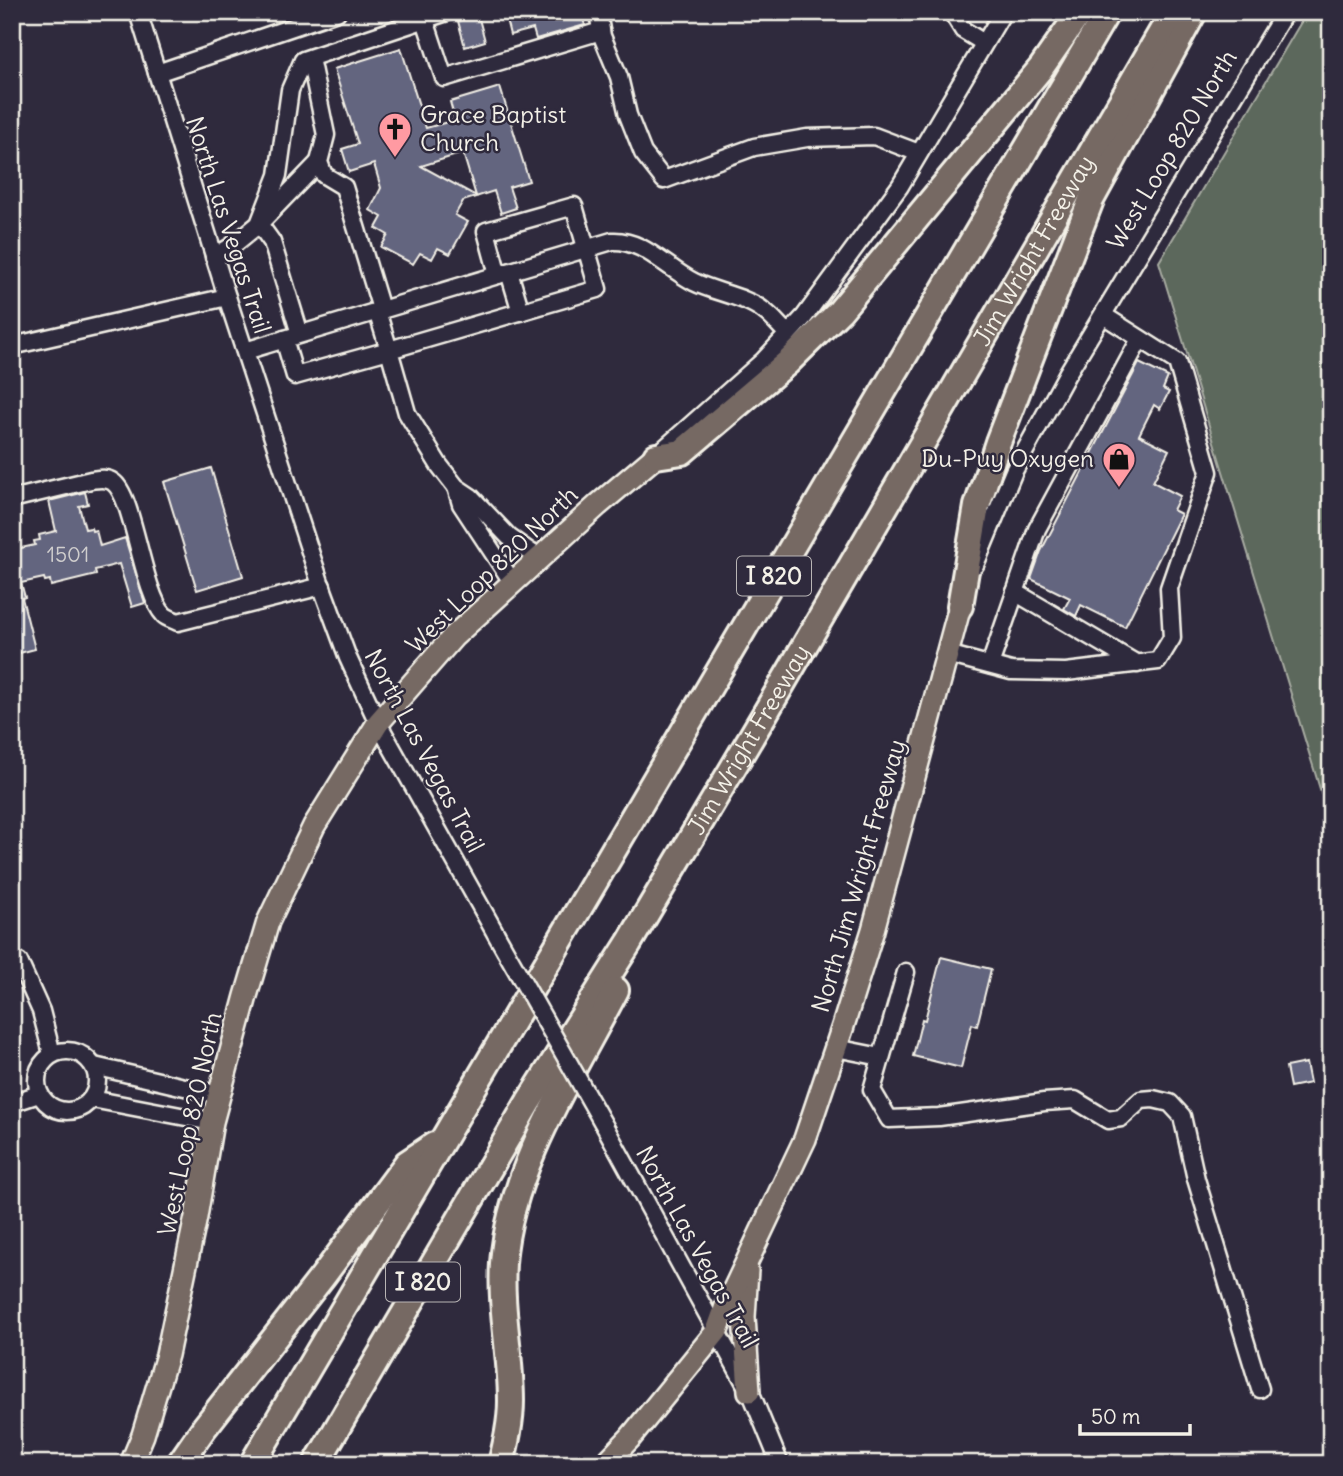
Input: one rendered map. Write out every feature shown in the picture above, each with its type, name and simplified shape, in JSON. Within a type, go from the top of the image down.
[{"type":"highway","points":[[656,456],[682,452],[788,362],[840,311],[1041,68],[1080,12]]},
{"type":"highway","name":"I 820","points":[[252,1464],[1107,12]]},
{"type":"highway","name":"Jim Wright Freeway","points":[[316,1464],[529,1101],[629,943],[1174,12]]},
{"type":"highway","points":[[960,606],[977,506],[1019,383],[1072,248],[1091,200],[1194,12]]},
{"type":"highway","points":[[501,1464],[507,1441],[511,1401],[502,1297],[503,1261],[514,1201],[545,1125],[628,968],[629,943]]},
{"type":"highway","points":[[179,1464],[407,1163],[440,1141]]},
{"type":"main road","name":"West Loop 820 North","points":[[131,1464],[167,1355],[196,1217],[212,1122],[268,922],[314,827],[378,723],[453,637],[656,456]]},
{"type":"main road","name":"North Jim Wright Freeway","points":[[605,1464],[631,1438],[717,1331],[726,1306],[806,1139],[873,930],[960,606]]},
{"type":"main road","points":[[748,1260],[744,1317],[750,1391]]},
{"type":"street","name":"North Las Vegas Trail","points":[[138,12],[227,297],[348,658],[378,723],[750,1391],[780,1464]]},
{"type":"street","points":[[158,73],[337,12]]},
{"type":"street","points":[[258,224],[278,174],[290,90],[303,60],[447,12]]},
{"type":"street","points":[[598,12],[601,31],[619,77],[628,115],[643,153],[664,180],[754,147],[807,138],[874,136],[919,153]]},
{"type":"street","points":[[952,12],[963,30],[984,43]]},
{"type":"street","name":"West Loop 820 North","points":[[656,456],[764,360],[804,317],[900,186],[1003,12]]},
{"type":"street","name":"West Loop 820 North","points":[[1125,279],[1285,12]]},
{"type":"street","points":[[425,20],[444,78],[601,31]]},
{"type":"street","points":[[214,257],[258,224],[319,162],[326,135],[310,58]]},
{"type":"street","points":[[319,162],[324,175],[344,187],[407,413],[456,487],[471,498],[509,537],[540,558]]},
{"type":"street","points":[[258,224],[272,242],[292,337],[295,376],[389,350],[520,312],[598,289],[574,206],[486,231],[520,312]]},
{"type":"street","points":[[245,351],[612,241],[632,243],[693,281],[763,310],[788,334]]},
{"type":"street","name":"North Jim Wright Freeway","points":[[960,606],[1014,471],[1067,374],[1125,279]]},
{"type":"street","points":[[12,346],[227,297]]},
{"type":"street","points":[[947,654],[1011,671],[1066,672],[1158,661],[1172,638],[1169,588],[1209,472],[1177,362],[1103,315]]},
{"type":"street","points":[[990,665],[1037,529],[1140,338]]},
{"type":"street","points":[[12,499],[102,478],[113,482],[123,497],[155,600],[164,616],[178,622],[322,586]]},
{"type":"street","points":[[456,487],[461,504],[513,583]]},
{"type":"street","points":[[1015,592],[1138,664]]},
{"type":"street","points":[[12,961],[19,962],[41,1011],[52,1054]]},
{"type":"street","points":[[906,972],[872,1090],[889,1119],[939,1117],[1075,1100],[1108,1120],[1121,1118],[1141,1100],[1153,1099],[1170,1103],[1182,1116],[1195,1179],[1260,1390]]},
{"type":"street","points":[[836,1048],[881,1058]]},
{"type":"street","points":[[94,1066],[98,1083],[92,1099],[78,1110],[60,1111],[44,1101],[39,1094],[37,1076],[40,1067],[52,1054],[71,1051],[80,1054],[94,1066],[219,1095]]},
{"type":"street","points":[[12,1102],[39,1094]]},
{"type":"street","points":[[92,1099],[212,1122]]},
{"type":"green space","points":[[1307,12],[1331,12],[1331,825],[1159,262]]},
{"type":"building","points":[[512,12],[581,12],[585,25],[536,39],[533,29],[510,35],[506,19],[514,17]]},
{"type":"building","points":[[478,15],[485,41],[465,47],[458,21]]},
{"type":"building","name":"Grace Baptist Church","points":[[401,48],[426,128],[455,120],[450,102],[500,87],[529,181],[509,187],[516,208],[501,213],[494,191],[463,201],[455,215],[468,222],[450,254],[438,248],[432,259],[420,253],[413,264],[381,247],[388,235],[376,228],[382,217],[370,210],[381,188],[374,164],[349,172],[342,149],[358,144],[334,69]],"holes":[[[463,153],[476,196],[421,166]]]},
{"type":"building","name":"Du-Puy Oxygen","points":[[1139,363],[1168,377],[1163,389],[1169,392],[1160,409],[1154,405],[1139,435],[1169,450],[1153,482],[1180,496],[1173,510],[1181,514],[1125,627],[1081,605],[1076,616],[1064,609],[1070,598],[1031,579],[1041,551]]},
{"type":"building","points":[[211,468],[243,576],[197,590],[164,482]]},
{"type":"building","points":[[85,492],[88,504],[79,506],[85,529],[96,530],[100,546],[125,538],[145,603],[132,607],[119,564],[95,570],[96,575],[51,586],[50,580],[45,581],[44,578],[21,583],[25,597],[22,598],[35,649],[12,655],[12,550],[35,545],[34,541],[40,540],[39,535],[56,531],[49,501]]},
{"type":"building","points":[[941,957],[991,969],[977,1026],[972,1024],[961,1068],[913,1056]]},
{"type":"building","points":[[1306,1063],[1310,1083],[1290,1087],[1286,1067]]},
{"type":"place","name":"Grace Baptist Church","points":[[395,159]]},
{"type":"place","name":"Du-Puy Oxygen","points":[[1119,489]]}]
